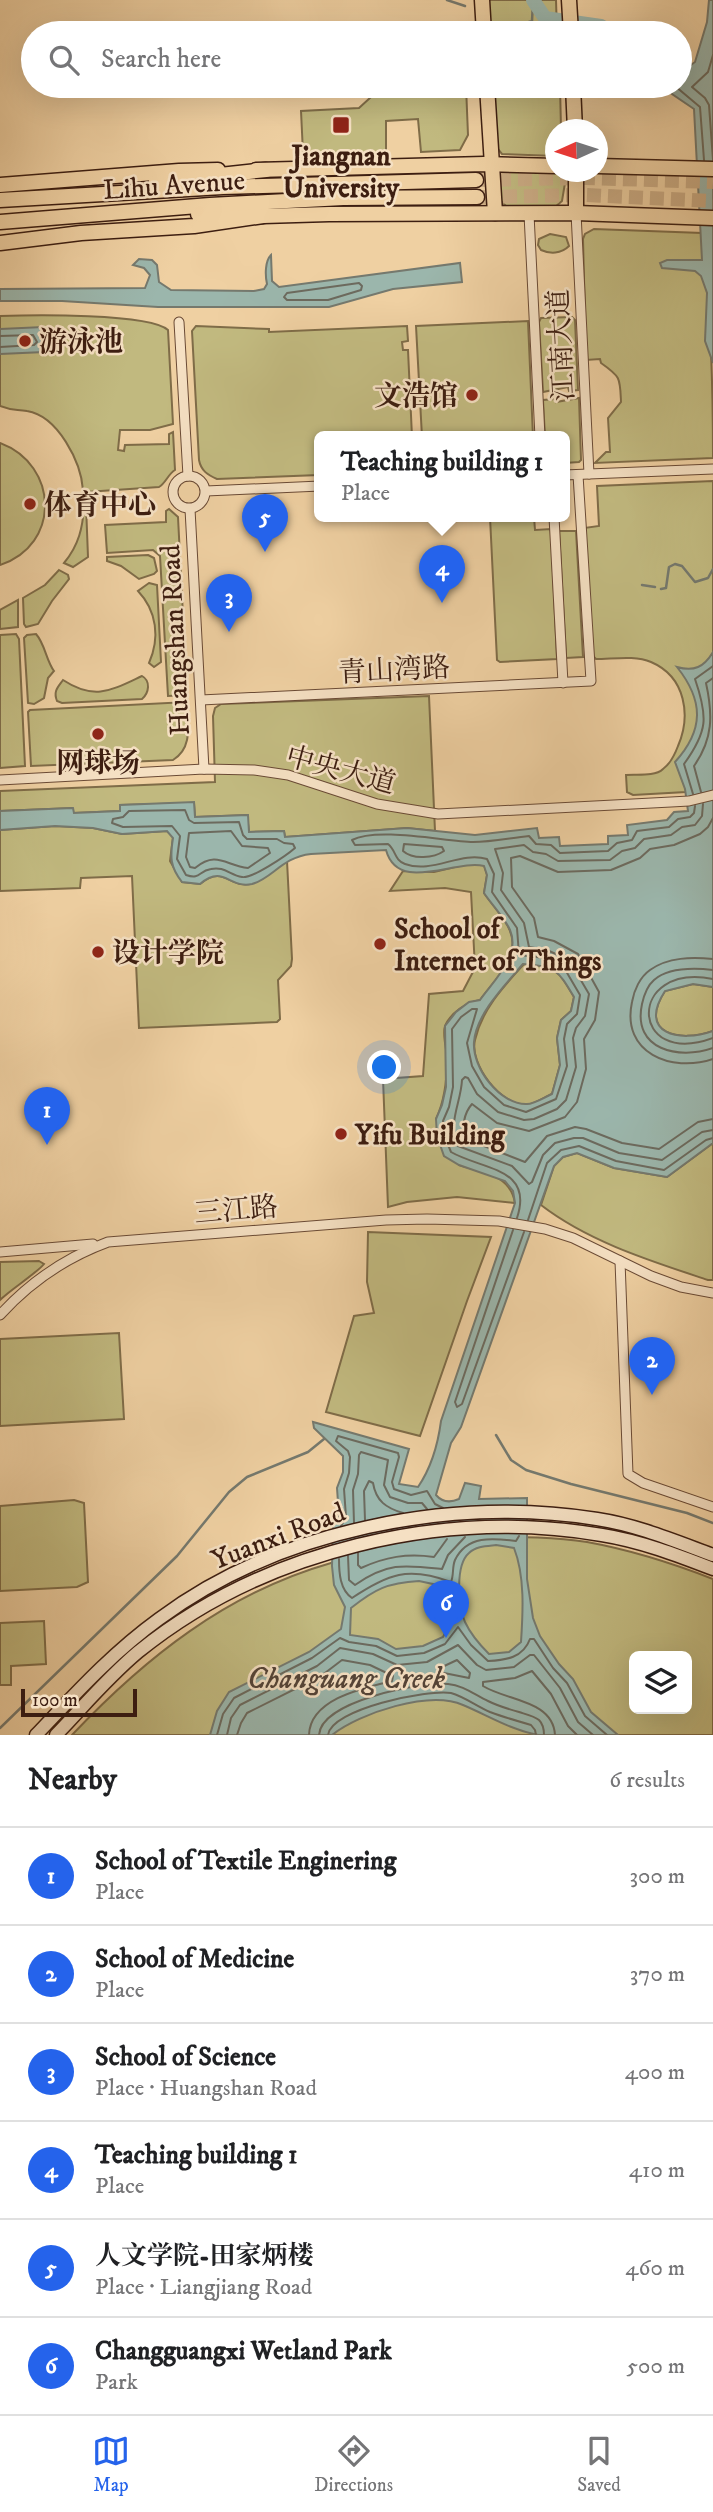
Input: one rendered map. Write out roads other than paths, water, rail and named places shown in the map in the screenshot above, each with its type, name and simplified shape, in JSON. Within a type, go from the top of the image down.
[{"type":"main road","points":[[482,0],[483,21]]},
{"type":"main road","points":[[488,98],[495,213]]},
{"type":"main road","points":[[574,98],[574,119]]},
{"type":"main road","points":[[0,185],[179,171],[492,164],[545,166]]},
{"type":"main road","points":[[608,166],[713,169]]},
{"type":"main road","points":[[26,198],[266,170]]},
{"type":"main road","name":"Lihu Avenue","points":[[0,201],[223,187],[476,180]]},
{"type":"main road","points":[[576,182],[576,213]]},
{"type":"main road","name":"Lihu Avenue","points":[[0,222],[330,199],[477,197]]},
{"type":"main road","points":[[74,215],[576,213],[713,218]]},
{"type":"main road","points":[[0,243],[81,233],[194,226],[263,216]]},
{"type":"main road","points":[[0,228],[51,218]]},
{"type":"main road","name":"Yuanxi Road","points":[[36,1735],[93,1674],[160,1618],[187,1600],[233,1576],[342,1532],[456,1514],[534,1514],[578,1517],[620,1524],[658,1534],[713,1555]]},
{"type":"main road","name":"Yuanxi Road","points":[[56,1735],[93,1692],[174,1626],[233,1592],[309,1560],[375,1540],[480,1527],[573,1530],[636,1542],[713,1569]]},
{"type":"street","name":"江南大道","points":[[576,213],[589,474]]},
{"type":"street","name":"江南大道","points":[[529,214],[540,431]]},
{"type":"street","name":"Huangshan Road","points":[[179,322],[188,476],[179,480],[173,493],[178,505],[190,509],[203,502],[206,491]]},
{"type":"street","points":[[570,475],[713,469]]},
{"type":"street","name":"青山湾路","points":[[201,700],[591,681],[578,475]]},
{"type":"street","points":[[188,476],[200,480],[206,491],[314,486]]},
{"type":"street","name":"Huangshan Road","points":[[190,509],[204,769]]},
{"type":"street","points":[[554,522],[563,683]]},
{"type":"street","name":"中央大道","points":[[0,780],[204,769],[254,770],[288,775],[377,804],[438,814],[690,801],[713,795]]},
{"type":"street","name":"三江路","points":[[0,1315],[13,1300],[56,1268],[85,1250],[108,1242],[386,1220],[499,1221],[545,1230],[573,1238],[651,1276],[681,1287],[713,1293]]},
{"type":"street","points":[[0,1252],[108,1242]]},
{"type":"street","points":[[620,1261],[628,1474],[643,1483],[713,1507]]},
{"type":"water","points":[[709,0],[713,0],[713,363],[705,341],[707,293],[701,276],[695,271],[662,268],[660,263],[667,260],[702,260],[694,109],[678,98],[692,98],[692,64],[707,22]]},
{"type":"water","points":[[271,255],[272,281],[279,287],[460,263],[462,282],[393,289],[329,307],[158,307],[62,301],[0,301],[0,289],[145,288],[150,275],[144,268],[133,265],[139,259],[152,260],[157,265],[159,282],[171,290],[254,291],[264,289],[267,284],[266,268]]},
{"type":"water","points":[[43,327],[44,352],[0,354],[0,329]]},
{"type":"water","name":"Changuang Creek","points":[[713,652],[713,987],[693,984],[665,991],[656,1017],[659,1026],[676,1035],[688,1036],[713,1031],[713,1143],[667,1177],[614,1168],[577,1153],[563,1157],[554,1166],[461,1427],[451,1443],[436,1495],[446,1501],[459,1499],[465,1483],[481,1486],[479,1499],[527,1498],[527,1579],[533,1618],[540,1636],[573,1679],[591,1712],[618,1735],[538,1735],[509,1726],[463,1705],[432,1700],[377,1712],[332,1735],[210,1735],[217,1711],[229,1692],[309,1652],[341,1629],[345,1607],[334,1585],[332,1566],[333,1525],[339,1517],[337,1488],[343,1472],[343,1456],[314,1428],[313,1422],[409,1449],[399,1484],[418,1487],[430,1464],[441,1421],[515,1203],[513,1191],[505,1181],[459,1165],[444,1156],[437,1136],[436,1119],[446,1087],[445,1026],[456,1012],[469,1002],[480,1000],[504,967],[512,949],[510,930],[484,893],[487,875],[484,866],[472,865],[415,873],[402,870],[392,863],[386,850],[301,856],[252,884],[244,885],[215,876],[200,884],[182,882],[173,866],[173,838],[167,831],[122,834],[93,828],[55,826],[0,830],[0,811],[73,808],[74,813],[120,811],[120,805],[194,802],[195,817],[248,815],[249,832],[284,831],[285,837],[407,828],[475,835],[537,828],[539,838],[559,837],[560,846],[608,844],[608,836],[628,835],[627,825],[667,820],[674,812],[688,811],[685,789],[675,762],[691,738],[697,715],[692,692],[677,667],[693,668],[702,665]],"holes":[[[523,964],[543,966],[555,971],[574,997],[571,1011],[561,1020],[557,1038],[560,1065],[552,1094],[527,1104],[507,1098],[490,1083],[478,1063],[474,1042],[486,1010]],[[496,1545],[514,1548],[518,1559],[522,1582],[521,1642],[509,1652],[489,1654],[465,1622],[459,1586],[461,1567],[469,1553],[478,1548]],[[419,1581],[442,1586],[449,1595],[452,1619],[443,1637],[423,1646],[396,1649],[378,1639],[350,1635],[351,1608],[382,1588]]]},
{"type":"waterway","points":[[447,0],[465,6]]},
{"type":"waterway","points":[[533,0],[545,18],[566,21]]},
{"type":"waterway","points":[[532,21],[533,1]]},
{"type":"waterway","points":[[661,589],[666,588],[669,567],[675,564],[682,566],[695,582],[708,578],[713,569]]},
{"type":"waterway","points":[[642,585],[655,587]]},
{"type":"waterway","points":[[496,1435],[511,1460],[526,1470],[687,1513],[713,1523]]},
{"type":"waterway","points":[[0,1728],[177,1556],[229,1492],[247,1477],[308,1452],[324,1439]]},
{"type":"tunnel","points":[[476,180],[586,178],[713,182]]},
{"type":"tunnel","points":[[482,197],[585,195],[713,201]]},
{"type":"place","name":"Jiangnan University","points":[[341,125]]},
{"type":"place","name":"游泳池","points":[[25,341]]},
{"type":"place","name":"文浩馆","points":[[472,395]]},
{"type":"place","name":"体育中心","points":[[30,504]]},
{"type":"place","name":"人文学院-田家炳楼","points":[[265,552]]},
{"type":"place","name":"Teaching building 1","points":[[442,603]]},
{"type":"place","name":"School of Science","points":[[229,632]]},
{"type":"place","name":"网球场","points":[[98,734]]},
{"type":"place","name":"School of Internet of Things","points":[[380,944]]},
{"type":"place","name":"设计学院","points":[[98,952]]},
{"type":"place","name":"Yifu Building","points":[[341,1134]]},
{"type":"place","name":"School of Textile Enginering","points":[[47,1145]]},
{"type":"place","name":"School of Medicine","points":[[652,1395]]},
{"type":"place","name":"Changguangxi Wetland Park","points":[[446,1638]]}]
